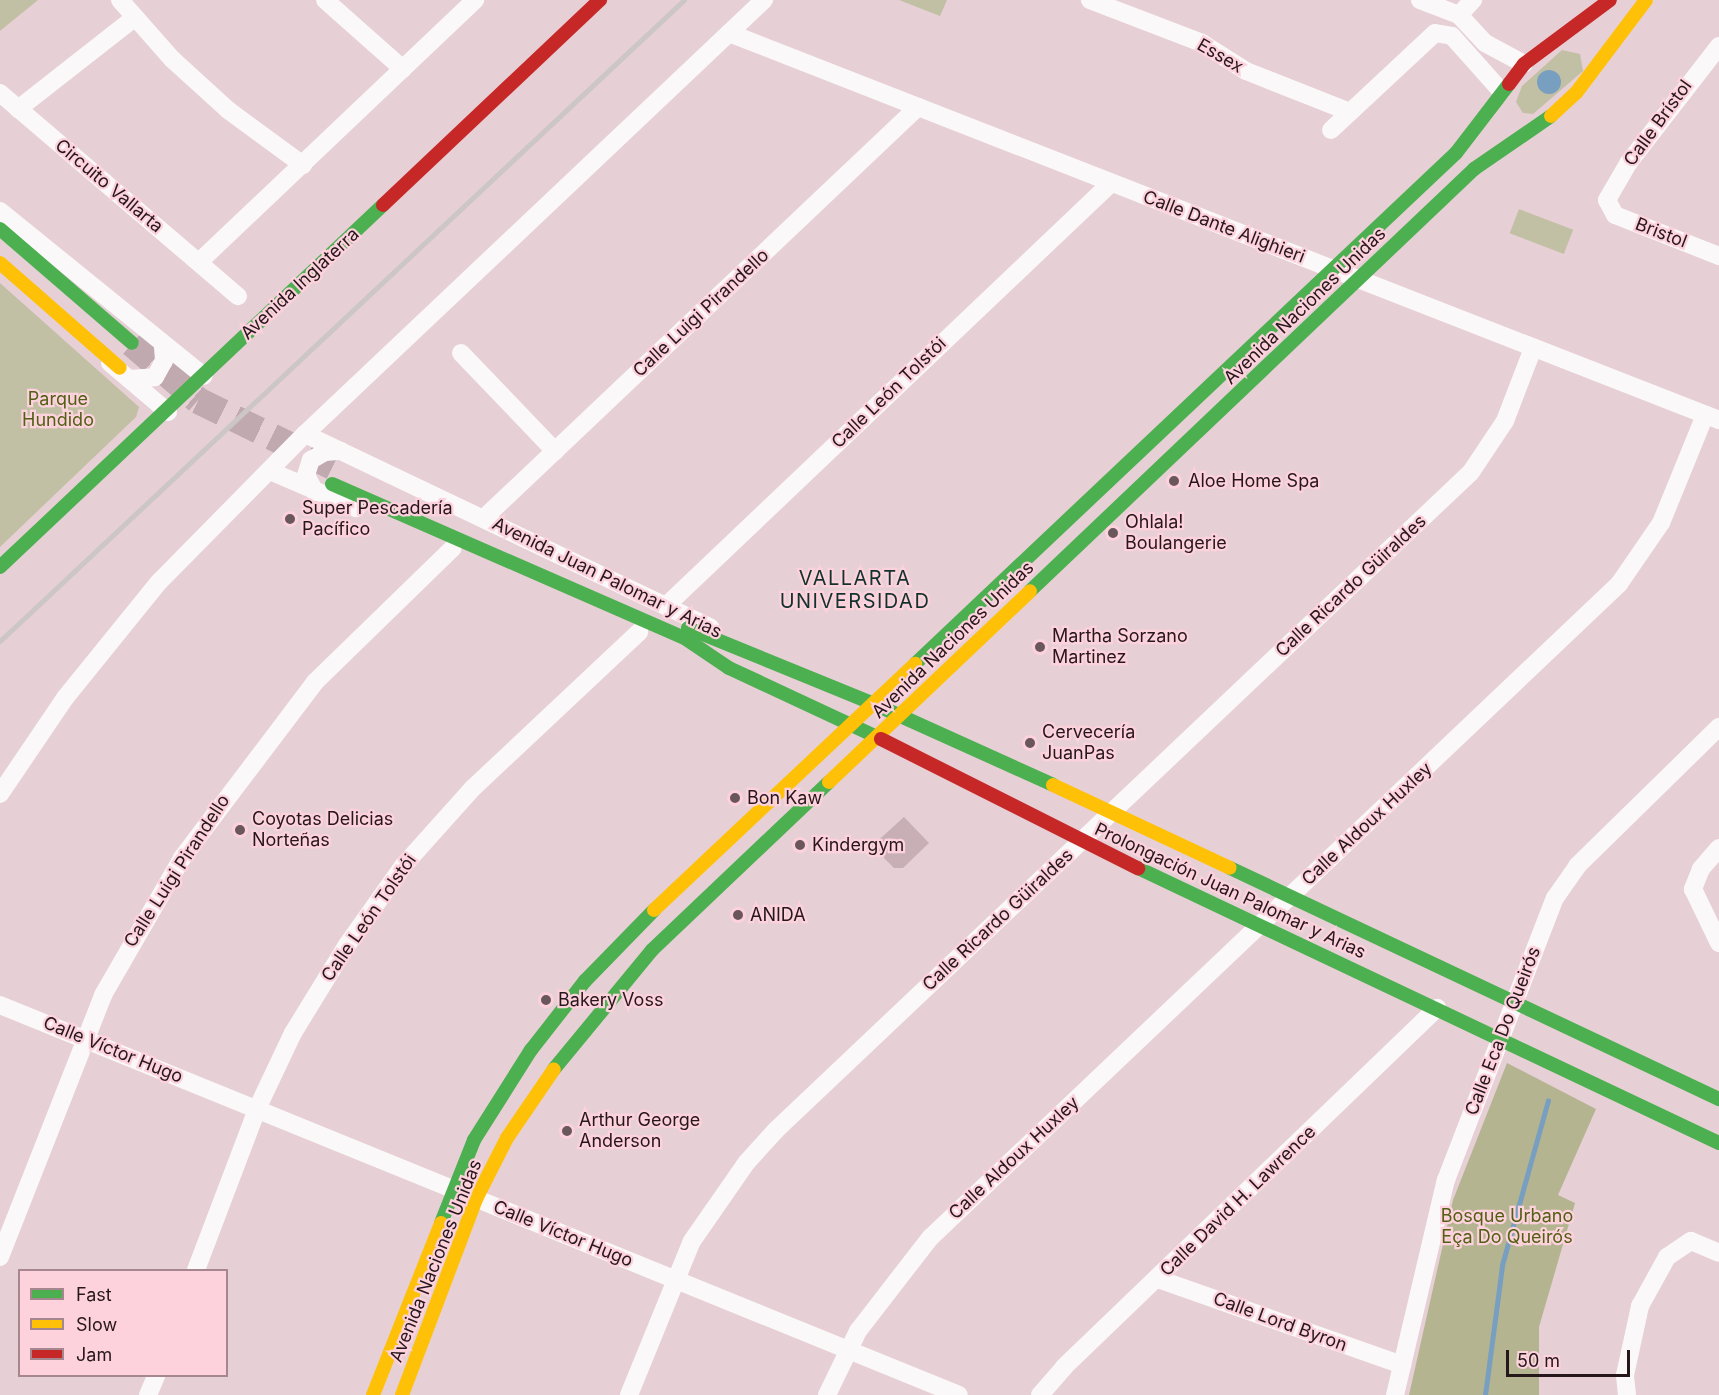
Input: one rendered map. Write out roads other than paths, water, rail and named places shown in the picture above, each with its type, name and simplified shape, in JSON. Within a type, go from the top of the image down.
[{"type":"street","points":[[120,0],[134,18],[228,110],[303,165]]},
{"type":"street","points":[[325,0],[403,69]]},
{"type":"street","points":[[199,262],[475,0]]},
{"type":"street","name":"Avenida Inglaterra","points":[[0,567],[168,412],[600,0]]},
{"type":"street","points":[[0,794],[108,641],[305,434],[764,0]]},
{"type":"street","name":"Essex","points":[[1090,0],[1202,43],[1246,71],[1350,112]]},
{"type":"street","points":[[1420,0],[1459,15],[1466,28],[1485,43],[1524,64]]},
{"type":"street","points":[[1459,15],[1473,0]]},
{"type":"street","name":"Avenida Naciones Unidas","points":[[372,1395],[452,1189],[500,1096],[585,981],[851,724],[1456,153],[1524,64],[1552,40],[1610,0]]},
{"type":"street","name":"Avenida Naciones Unidas","points":[[402,1395],[476,1199],[540,1086],[616,990],[652,950],[1474,169],[1548,119],[1584,84],[1646,0]]},
{"type":"street","points":[[18,109],[134,18]]},
{"type":"street","points":[[1331,130],[1441,32],[1452,36],[1498,96],[1505,124],[1526,133]]},
{"type":"street","name":"Calle Dante Alighieri","points":[[729,33],[1712,418]]},
{"type":"street","points":[[1552,40],[1571,43]]},
{"type":"street","name":"Calle Brístol","points":[[1608,206],[1610,193],[1629,162],[1719,46]]},
{"type":"street","points":[[1584,84],[1586,55]]},
{"type":"street","name":"Circuito Vallarta","points":[[0,93],[238,296]]},
{"type":"street","name":"Calle Luigi Pirandello","points":[[484,518],[918,107]]},
{"type":"street","name":"Calle León Tolstói","points":[[668,604],[1111,183]]},
{"type":"street","name":"Bristol","points":[[1608,206],[1615,215],[1719,256]]},
{"type":"street","points":[[0,211],[163,346],[204,376]]},
{"type":"street","points":[[0,229],[132,343]]},
{"type":"street","points":[[0,265],[168,412]]},
{"type":"street","points":[[124,373],[155,377],[164,361],[163,346]]},
{"type":"street","name":"Calle Ricardo Güiraldes","points":[[628,1395],[673,1279],[716,1204],[776,1130],[1478,464],[1505,421],[1533,348]]},
{"type":"street","points":[[460,353],[555,451]]},
{"type":"street","name":"Calle Aldoux Huxley","points":[[827,1395],[846,1350],[930,1238],[1619,584],[1661,523],[1712,418]]},
{"type":"street","name":"Avenida Juan Palomar y Arias","points":[[305,434],[668,604],[758,654]]},
{"type":"street","points":[[315,492],[306,475],[311,460],[325,452],[341,451]]},
{"type":"street","name":"Avenida Juan Palomar y Arias","points":[[270,471],[315,492],[453,548],[639,632],[729,668]]},
{"type":"street","name":"Avenida Juan Palomar y Arias","points":[[332,484],[683,637],[729,668]]},
{"type":"street","name":"Avenida Juan Palomar y Arias","points":[[375,486],[682,625],[758,654]]},
{"type":"street","name":"Calle Luigi Pirandello","points":[[0,1257],[84,1038],[141,924],[237,780],[315,682],[453,548]]},
{"type":"street","name":"Calle León Tolstói","points":[[196,1269],[257,1109],[293,1033],[347,945],[403,866],[473,788],[639,632]]},
{"type":"street","name":"Prolongación Juan Palomar y Arias","points":[[758,654],[1112,812],[1719,1099]]},
{"type":"street","name":"Prolongación Juan Palomar y Arias","points":[[729,668],[851,724],[1081,841],[1719,1143]]},
{"type":"street","name":"Calle Eca Do Queirós","points":[[1395,1395],[1440,1200],[1549,910],[1568,876],[1719,727]]},
{"type":"street","points":[[1719,848],[1701,869],[1693,889],[1719,943]]},
{"type":"street","name":"Calle Víctor Hugo","points":[[0,1005],[959,1395]]},
{"type":"street","name":"Calle David H. Lawrence","points":[[1040,1395],[1064,1367],[1437,1008]]},
{"type":"street","points":[[1627,1395],[1625,1375],[1640,1306],[1667,1257],[1691,1241],[1719,1253]]},
{"type":"street","name":"Calle Lord Byron","points":[[1158,1279],[1402,1365]]},
{"type":"street","points":[[148,1395],[156,1377]]},
{"type":"water","points":[[1549,70],[1554,71],[1560,77],[1560,87],[1554,93],[1549,94],[1544,93],[1538,87],[1537,82],[1538,77],[1544,71]]},
{"type":"waterway","points":[[1485,1395],[1502,1265],[1548,1100]]},
{"type":"tunnel","points":[[132,343],[198,400],[343,471]]},
{"type":"railway","points":[[0,641],[684,0]]},
{"type":"place","name":"Aloe Home Spa","points":[[1174,481]]},
{"type":"place","name":"Super Pescadería Pacífico","points":[[290,519]]},
{"type":"place","name":"Ohlala! Boulangerie","points":[[1113,533]]},
{"type":"place","name":"Martha Sorzano Martinez","points":[[1040,647]]},
{"type":"place","name":"Cervecería JuanPas","points":[[1030,743]]},
{"type":"place","name":"Bon Kaw","points":[[735,798]]},
{"type":"place","name":"Coyotas Delicias Norteñas","points":[[240,830]]},
{"type":"place","name":"Kindergym","points":[[800,845]]},
{"type":"place","name":"ANIDA","points":[[738,915]]},
{"type":"place","name":"Bakery Voss","points":[[546,1000]]},
{"type":"place","name":"Arthur George Anderson","points":[[567,1131]]},
{"type":"district","name":"VALLARTA UNIVERSIDAD","points":[[855,590]]},
{"type":"park label","name":"Parque Hundido","points":[[58,410]]},
{"type":"park label","name":"Bosque Urbano Eça Do Queirós","points":[[1507,1227]]}]
